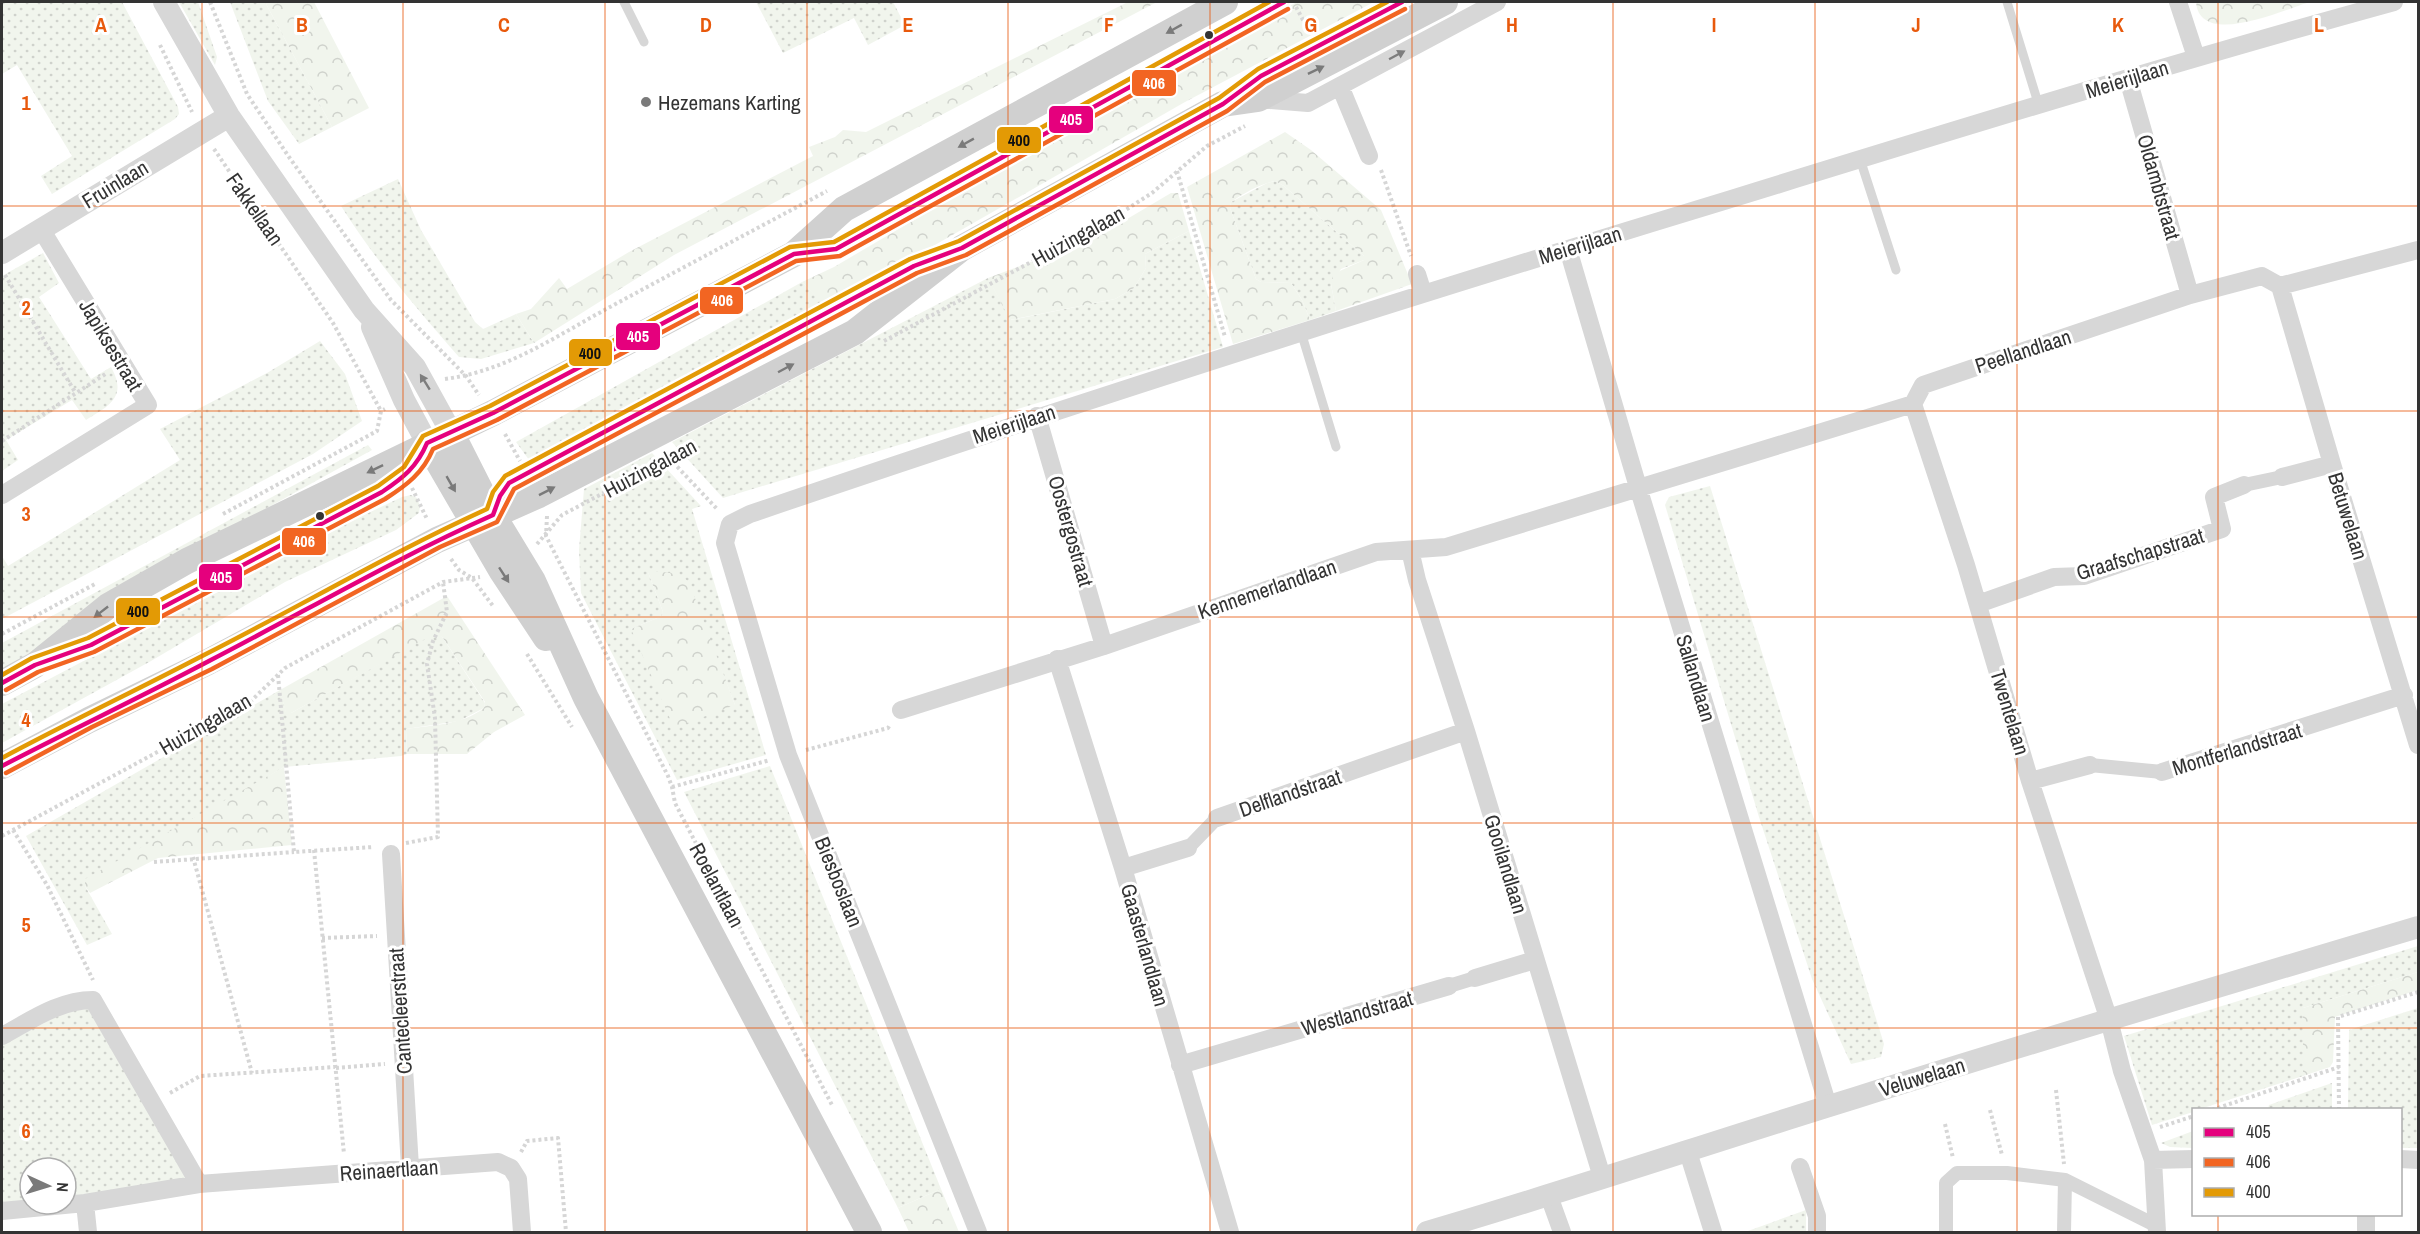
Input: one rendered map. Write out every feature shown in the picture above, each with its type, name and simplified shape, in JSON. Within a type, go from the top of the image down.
[{"type":"main road","points":[[2,683],[35,665],[108,606],[187,561],[400,468],[428,444],[494,414],[794,254],[844,209],[1225,2]]},
{"type":"main road","name":"Huizingalaan","points":[[2,766],[89,720],[208,662],[437,540],[484,520],[533,484],[855,332],[962,248],[1223,104],[1258,99],[1445,2]]},
{"type":"main road","points":[[452,434],[484,520]]},
{"type":"main road","points":[[428,444],[484,520]]},
{"type":"main road","name":"Roelantlaan","points":[[484,520],[511,565],[533,580],[586,698],[869,1233]]},
{"type":"street","name":"Fakkellaan","points":[[164,2],[229,116],[364,310],[415,367],[452,434]]},
{"type":"street","name":"Huizingalaan","points":[[1258,99],[1308,103],[1497,2]]},
{"type":"street","points":[[2178,2],[2196,57]]},
{"type":"street","name":"Meierijlaan","points":[[730,524],[750,514],[1037,416],[1423,293],[2196,57],[2394,2]]},
{"type":"street","name":"Oldambtstraat","points":[[2128,79],[2190,295]]},
{"type":"street","points":[[1340,86],[1369,156]]},
{"type":"street","name":"Fruinlaan","points":[[2,253],[229,116]]},
{"type":"street","name":"Japiksestraat","points":[[2,495],[148,405],[41,229]]},
{"type":"street","name":"Sallandlaan","points":[[1568,249],[1638,487],[1828,1106]]},
{"type":"street","points":[[2280,286],[2418,250]]},
{"type":"street","points":[[1417,274],[1423,293]]},
{"type":"street","name":"Peellandlaan","points":[[1913,404],[1923,385],[2190,295],[2262,276],[2280,286]]},
{"type":"street","name":"Betuwelaan","points":[[2280,286],[2418,745]]},
{"type":"street","name":"Fakkellaan","points":[[364,310],[404,400],[428,444]]},
{"type":"street","points":[[1638,487],[1913,404]]},
{"type":"street","name":"Twentelaan","points":[[1913,404],[1978,604],[2030,781],[2109,1020],[2122,1071],[2153,1160],[2157,1229]]},
{"type":"street","name":"Oostergostraat","points":[[1037,416],[1104,646]]},
{"type":"street","name":"Graafschapstraat","points":[[1978,604],[2054,577],[2084,576],[2222,529],[2214,497],[2244,485],[2332,464]]},
{"type":"street","name":"Kennemerlandlaan","points":[[901,710],[1104,646],[1376,552],[1446,547],[1638,487]]},
{"type":"street","name":"Biesboslaan","points":[[730,524],[725,543],[788,754],[978,1233]]},
{"type":"street","name":"Gooilandlaan","points":[[1410,550],[1417,580],[1467,731],[1602,1177]]},
{"type":"street","name":"Gaasterlandlaan","points":[[1058,659],[1123,868],[1230,1233]]},
{"type":"street","name":"Montferlandstraat","points":[[2030,781],[2090,765],[2162,772],[2404,695]]},
{"type":"street","name":"Delflandstraat","points":[[1123,868],[1188,848],[1217,818],[1467,731]]},
{"type":"street","name":"Cantecleerstraat","points":[[391,850],[410,1167]]},
{"type":"street","name":"Veluwelaan","points":[[1427,1233],[1828,1106],[2418,927]]},
{"type":"street","name":"Westlandstraat","points":[[1180,1065],[1535,960]]},
{"type":"street","points":[[2,1036],[53,1008],[80,1000],[93,1000],[199,1184]]},
{"type":"street","points":[[1688,1152],[1713,1233]]},
{"type":"street","points":[[2153,1160],[2192,1159]]},
{"type":"street","points":[[2402,1159],[2418,1160]]},
{"type":"street","name":"Reinaertlaan","points":[[2,1211],[85,1203],[199,1184],[498,1162],[511,1168]]},
{"type":"street","points":[[1800,1167],[1817,1216],[1817,1233]]},
{"type":"street","points":[[511,1168],[518,1179],[522,1233]]},
{"type":"street","points":[[1946,1233],[1946,1183],[1957,1173],[2007,1173],[2065,1180],[2157,1229]]},
{"type":"street","points":[[2064,1233],[2065,1180]]},
{"type":"street","points":[[1549,1196],[1562,1233]]},
{"type":"street","points":[[85,1203],[88,1233]]},
{"type":"street","points":[[2366,1216],[2366,1233]]},
{"type":"lane","points":[[624,2],[644,42]]},
{"type":"lane","points":[[794,254],[836,249],[1284,2]]},
{"type":"lane","name":"Huizingalaan","points":[[1223,104],[1262,76],[1402,2]]},
{"type":"lane","points":[[2007,2],[2039,106]]},
{"type":"lane","points":[[1860,159],[1896,270]]},
{"type":"lane","points":[[1301,332],[1336,447]]},
{"type":"path","points":[[210,2],[247,94],[289,157],[391,300],[466,376],[494,414],[547,511],[546,536]]},
{"type":"path","name":"Fakkellaan","points":[[159,42],[202,132],[333,323],[381,411]]},
{"type":"path","name":"Huizingalaan","points":[[876,346],[1113,218],[1152,193],[1207,146],[1249,124]]},
{"type":"path","points":[[1369,156],[1384,172],[1417,274]]},
{"type":"path","points":[[1177,171],[1230,355]]},
{"type":"path","points":[[428,387],[442,380],[466,376],[521,358],[591,317],[832,188]]},
{"type":"path","points":[[2,269],[75,392]]},
{"type":"path","points":[[2,441],[75,392],[123,364]]},
{"type":"path","points":[[404,400],[381,411],[377,431],[400,468],[437,540],[459,570],[472,578]]},
{"type":"path","points":[[220,516],[377,431]]},
{"type":"path","name":"Huizingalaan","points":[[2,836],[250,702],[285,668],[443,582],[492,576],[511,565],[546,536],[562,515],[700,441]]},
{"type":"path","points":[[669,458],[730,524]]},
{"type":"path","name":"Roelantlaan","points":[[546,536],[672,787],[675,803],[835,1112]]},
{"type":"path","points":[[154,862],[193,857],[314,850],[391,850],[438,837],[435,718],[427,664],[433,641],[447,612],[443,582]]},
{"type":"path","points":[[2,634],[95,583]]},
{"type":"path","points":[[278,675],[294,852]]},
{"type":"path","points":[[672,787],[888,728],[901,710]]},
{"type":"path","points":[[13,830],[47,885],[96,986],[93,1000]]},
{"type":"path","points":[[314,850],[346,1173]]},
{"type":"path","points":[[193,857],[252,1073]]},
{"type":"path","points":[[322,938],[396,935]]},
{"type":"path","points":[[2339,1108],[2338,1017],[2418,992]]},
{"type":"path","points":[[152,1103],[200,1076],[404,1063]]},
{"type":"path","points":[[2218,1108],[2339,1067]]},
{"type":"path","points":[[2056,1090],[2065,1180]]},
{"type":"path","points":[[1990,1110],[2007,1173]]},
{"type":"path","points":[[2143,1132],[2192,1116]]},
{"type":"path","points":[[1945,1124],[1957,1173]]},
{"type":"path","points":[[511,1168],[527,1141],[558,1138],[566,1233]]},
{"type":"green space","points":[[2,2],[122,2],[178,107],[179,114],[175,119],[52,194],[41,176],[72,156],[17,65],[2,74]]},
{"type":"green space","points":[[179,2],[198,2],[217,57],[215,65]]},
{"type":"green space","points":[[230,2],[265,2],[332,127],[299,144],[268,101]]},
{"type":"green space","points":[[265,2],[314,2],[369,108],[332,127]]},
{"type":"green space","points":[[756,2],[893,2],[905,25],[868,45],[854,18],[783,53]]},
{"type":"green space","points":[[1128,2],[1157,2],[674,255],[534,343],[516,314],[531,309],[559,278],[567,289],[629,252],[813,156],[809,147],[835,137],[843,130],[866,132]]},
{"type":"green space","points":[[1297,2],[1374,2],[1185,102],[823,309],[824,304],[802,282],[834,267],[1104,108]]},
{"type":"green space","points":[[2196,2],[2310,2],[2264,17],[2227,24],[2212,23],[2201,16]]},
{"type":"green space","points":[[1285,132],[1311,150],[1381,210],[1412,284],[1336,311],[1331,284],[1333,274],[1364,260],[1364,256],[1284,186],[1275,181],[1264,184],[1231,202],[1230,208],[1256,279],[1261,282],[1291,283],[1302,300],[1310,320],[1233,344],[1187,187]]},
{"type":"green space","points":[[398,179],[421,230],[475,322],[483,329],[516,314],[534,343],[481,359],[459,357],[412,302],[382,265],[341,206]]},
{"type":"green space","points":[[1275,181],[1284,186],[1364,256],[1364,260],[1341,269],[1331,284],[1336,311],[1310,320],[1302,300],[1291,283],[1261,282],[1256,279],[1230,208],[1231,202]]},
{"type":"green space","points":[[1171,193],[1178,193],[1189,231],[1145,254],[1146,268],[1134,288],[1115,299],[1010,320],[988,278],[1095,238]]},
{"type":"green space","points":[[1189,231],[1223,347],[723,498],[672,442],[988,278],[1011,320],[1115,299],[1134,288],[1146,268],[1145,254]]},
{"type":"green space","points":[[43,253],[59,283],[39,297],[91,379],[111,367],[116,377],[117,393],[114,400],[86,420],[72,400],[6,440],[18,460],[2,471],[2,276]]},
{"type":"green space","points":[[802,282],[825,304],[532,464],[516,442]]},
{"type":"green space","points":[[320,341],[345,374],[362,421],[313,454],[2,619],[2,556],[8,566],[180,460],[160,429],[267,373]]},
{"type":"green space","points":[[368,445],[372,450],[106,597],[27,658],[2,672],[2,643]]},
{"type":"green space","points":[[652,453],[701,506],[692,509],[766,755],[677,780],[581,593],[579,550],[584,489]],"holes":[[[648,572],[721,669],[735,705],[631,629],[662,616],[663,612]]]},
{"type":"green space","points":[[1710,486],[1884,1044],[1881,1057],[1851,1064],[1812,979],[1759,817],[1665,505],[1669,497]]},
{"type":"green space","points":[[411,495],[417,498],[420,506],[419,513],[396,530],[285,582],[151,661],[2,743],[2,704],[330,531],[402,497]]},
{"type":"green space","points":[[648,572],[675,574],[689,582],[735,705],[674,728],[631,629],[662,616],[663,612]]},
{"type":"green space","points":[[447,596],[525,715],[494,732],[467,754],[407,754],[406,729],[457,721],[484,708],[485,702],[443,638],[436,633],[291,713],[286,713],[280,690]]},
{"type":"green space","points":[[436,632],[443,638],[485,703],[484,708],[459,721],[406,729],[407,754],[401,756],[284,767],[85,886],[112,934],[87,945],[26,836],[280,690],[286,712],[291,713]]},
{"type":"green space","points":[[770,766],[941,1189],[898,1208],[684,792]]},
{"type":"green space","points":[[284,767],[292,845],[158,858],[90,893],[85,886],[85,879]]},
{"type":"green space","points":[[2418,946],[2418,972],[2303,1008],[2303,1076],[2203,1108],[2192,1108],[2192,1112],[2152,1125],[2124,1036]]},
{"type":"green space","points":[[2418,972],[2418,990],[2335,1017],[2333,1062],[2330,1067],[2303,1076],[2303,1008]]},
{"type":"green space","points":[[86,1005],[191,1182],[78,1198],[78,1156],[18,1156],[18,1205],[2,1206],[2,1045],[71,1009]]},
{"type":"green space","points":[[2418,1008],[2418,1148],[2402,1148],[2402,1108],[2348,1108],[2349,1030]]},
{"type":"green space","points":[[2332,1083],[2332,1108],[2268,1108],[2269,1105]]},
{"type":"green space","points":[[2192,1131],[2192,1148],[2170,1147],[2161,1143]]},
{"type":"green space","points":[[941,1189],[959,1232],[909,1232],[898,1208]]},
{"type":"green space","points":[[1806,1210],[1806,1232],[1745,1232]]},
{"type":"transit line","name":"400","points":[[2,675],[32,658],[88,638],[378,486],[404,467],[423,436],[490,406],[790,247],[834,242],[1269,2]]},
{"type":"transit line","name":"405","points":[[2,683],[35,665],[91,645],[382,492],[409,471],[419,459],[427,443],[493,413],[794,254],[836,249],[1284,2]]},
{"type":"transit line","name":"400","points":[[2,758],[487,509],[493,492],[505,476],[910,259],[959,241],[1219,98],[1258,69],[1387,2]]},
{"type":"transit line","name":"405","points":[[2,766],[386,567],[493,515],[500,496],[509,483],[914,266],[962,248],[1223,104],[1261,76],[1402,2]]},
{"type":"transit line","name":"406","points":[[6,690],[38,672],[94,652],[385,499],[414,478],[433,449],[497,420],[796,261],[840,256],[1288,9]]},
{"type":"transit line","name":"406","points":[[6,773],[92,727],[212,669],[440,547],[497,522],[514,489],[917,273],[966,255],[1227,111],[1265,82],[1405,9]]},
{"type":"place","name":"Hezemans Karting","points":[[646,102]]}]
